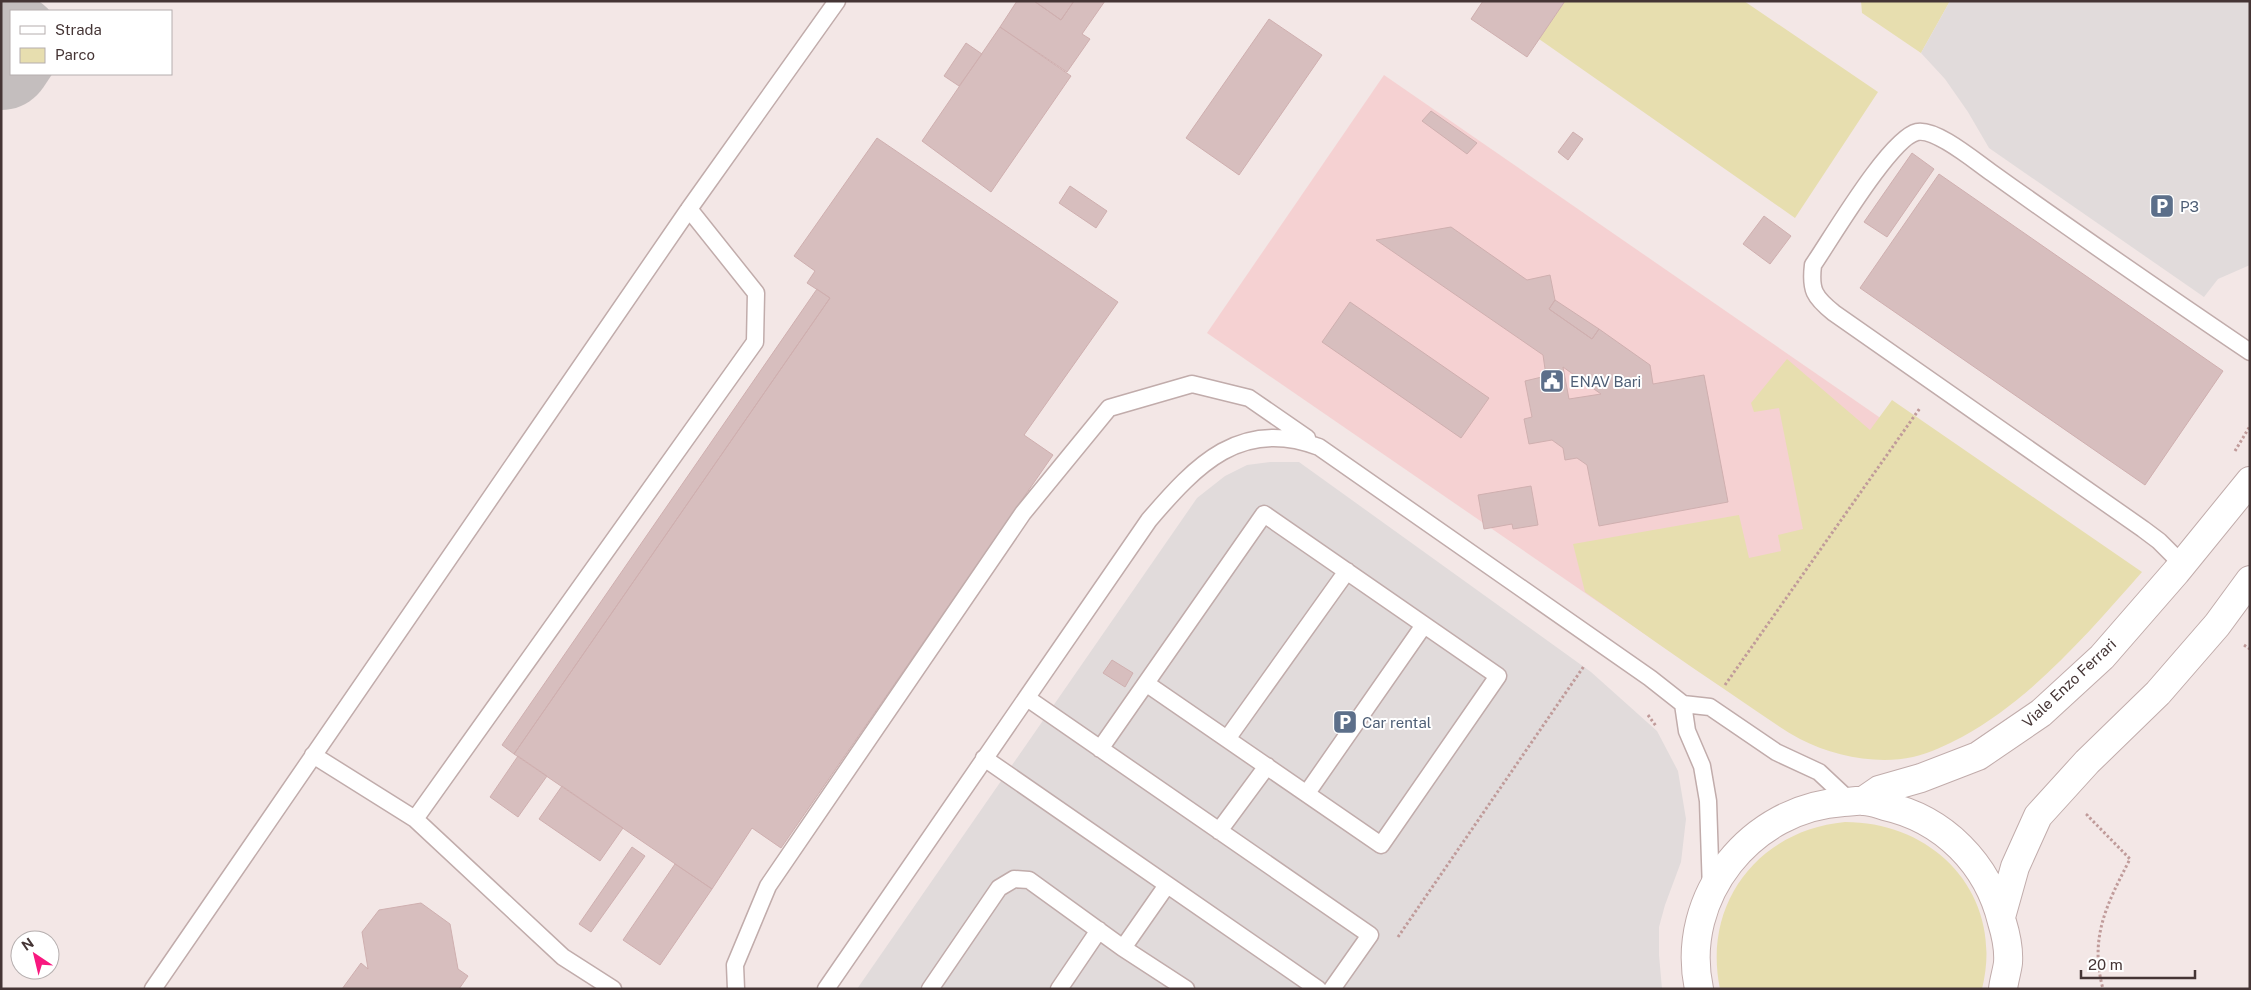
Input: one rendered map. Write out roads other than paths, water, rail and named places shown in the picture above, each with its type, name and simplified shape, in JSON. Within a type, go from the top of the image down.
[{"type":"street","name":"Viale Enzo Ferrari","points":[[1857,801],[1879,790],[1921,778],[1978,756],[2041,713],[2102,657],[2250,481]]},
{"type":"street","name":"Viale Enzo Ferrari","points":[[2001,917],[2015,867],[2038,816],[2087,762],[2158,693],[2217,625],[2250,580]]},
{"type":"street","name":"Viale Enzo Ferrari","points":[[1699,989],[1696,955],[1702,919],[1711,891],[1719,875],[1738,852],[1752,838],[1775,822],[1804,809],[1832,803],[1857,801],[1911,813],[1932,824],[1950,837],[1968,854],[1985,877],[2001,917],[2006,937],[2008,962],[2003,989]]},
{"type":"lane","points":[[153,989],[689,209],[838,1]]},
{"type":"lane","points":[[2182,564],[2159,541],[2143,529],[1834,313],[1818,300],[1811,283],[1813,265],[1877,169],[1905,138],[1917,132],[1928,132],[1958,149],[2086,240],[2250,352]]},
{"type":"lane","points":[[415,819],[755,342],[756,294],[689,209]]},
{"type":"lane","points":[[736,989],[735,965],[768,886],[1023,513],[1109,408],[1192,384],[1249,398],[1650,678],[1683,704],[1710,707],[1776,752],[1819,772],[1857,801]]},
{"type":"lane","points":[[826,989],[1149,520],[1176,488],[1203,463],[1228,448],[1255,439],[1298,439],[1319,447]]},
{"type":"lane","points":[[1100,749],[1264,514],[1498,676],[1381,845],[1147,684]]},
{"type":"lane","points":[[1227,739],[1346,571]]},
{"type":"lane","points":[[1307,793],[1424,624]]},
{"type":"lane","points":[[1027,698],[1370,935],[1332,989]]},
{"type":"lane","points":[[1683,704],[1687,731],[1702,766],[1708,801],[1711,891]]},
{"type":"lane","points":[[313,755],[415,819],[563,957],[613,989]]},
{"type":"lane","points":[[984,758],[1318,989]]},
{"type":"lane","points":[[1219,831],[1267,766]]},
{"type":"lane","points":[[930,989],[999,888],[1014,879],[1029,880],[1176,986]]},
{"type":"lane","points":[[1123,948],[1167,885]]},
{"type":"lane","points":[[1059,989],[1099,930]]},
{"type":"place","name":"P3","points":[[2162,206]]},
{"type":"place","name":"ENAV Bari","points":[[1552,381]]},
{"type":"place","name":"Car rental","points":[[1345,722]]}]
